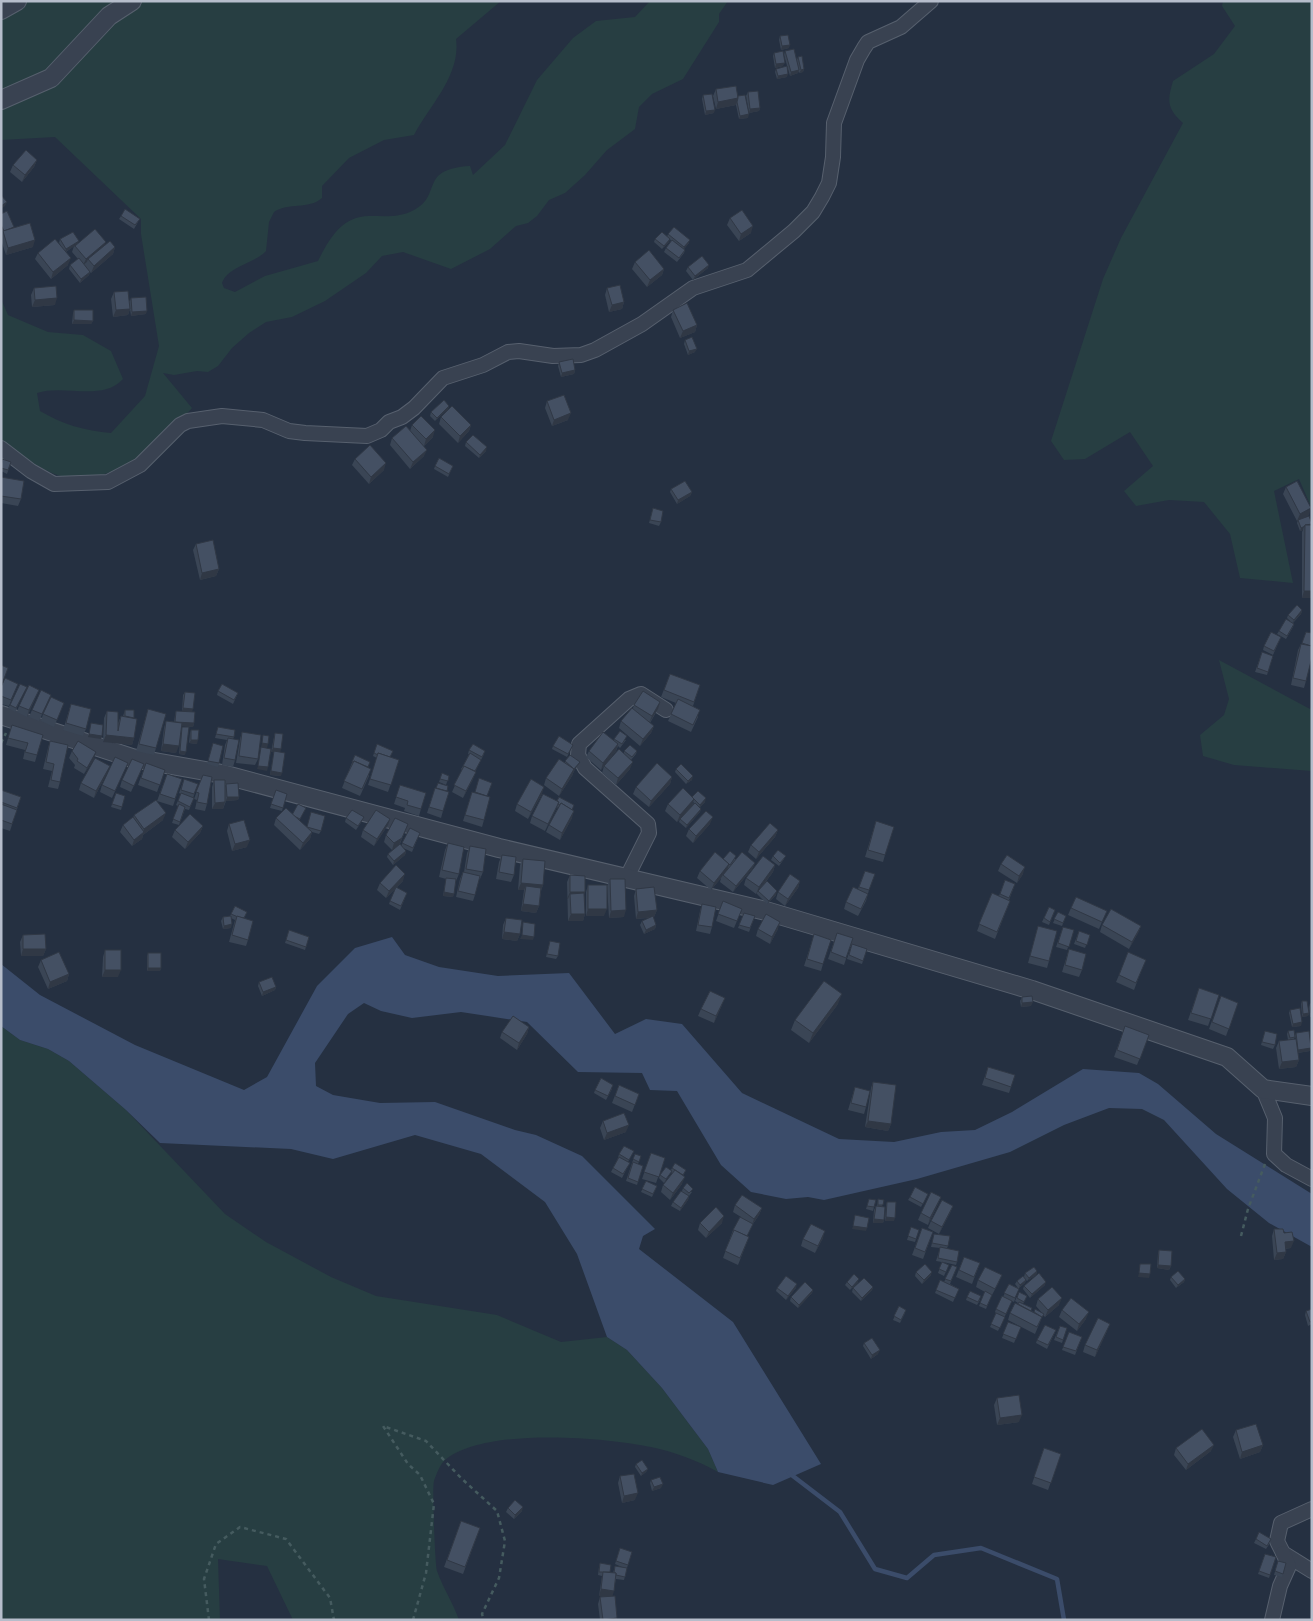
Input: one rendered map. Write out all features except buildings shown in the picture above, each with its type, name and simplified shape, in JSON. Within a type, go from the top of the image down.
[{"type":"street","points":[[1,10],[17,1]]},
{"type":"street","points":[[1,100],[51,78],[109,16],[132,1]]},
{"type":"street","points":[[1,448],[31,471],[54,484],[108,482],[140,466],[180,425],[188,421],[231,417],[263,420],[289,431],[366,436],[381,430],[389,422],[402,418],[443,378],[482,365],[508,352],[519,351],[553,356],[581,355],[595,350],[642,324],[693,288],[747,270],[813,212],[828,184],[833,157],[834,123],[857,60],[868,42],[901,27],[931,1]]},
{"type":"street","points":[[627,877],[648,833],[648,824],[584,768],[578,755],[579,744],[629,699],[641,694],[666,710]]},
{"type":"street","points":[[1,715],[132,758],[222,774],[499,848],[766,911],[1032,990],[1226,1057],[1263,1089],[1275,1118],[1274,1154],[1286,1165],[1312,1178]]},
{"type":"street","points":[[1263,1089],[1312,1096]]},
{"type":"street","points":[[1272,1620],[1280,1586],[1290,1566],[1277,1542],[1281,1523],[1312,1509]]},
{"type":"street","points":[[1283,1553],[1312,1571]]},
{"type":"path","points":[[1241,1236],[1248,1209],[1265,1163]]},
{"type":"path","points":[[413,1620],[426,1573],[434,1504],[420,1475],[408,1464],[383,1426],[426,1441],[497,1512],[505,1541],[499,1578],[482,1614],[484,1620]]},
{"type":"path","points":[[209,1620],[204,1579],[216,1544],[240,1527],[286,1539],[330,1598],[334,1620]]},
{"type":"green space","points":[[1,1],[501,1],[456,39],[454,65],[449,77],[414,135],[384,140],[349,158],[322,186],[322,198],[317,202],[286,207],[274,212],[269,222],[266,251],[235,269],[225,277],[222,283],[224,288],[235,292],[265,276],[318,261],[332,237],[344,224],[351,220],[360,217],[409,213],[423,204],[428,197],[433,183],[443,172],[454,168],[470,166],[473,175],[505,145],[537,80],[573,38],[596,21],[635,17],[650,1],[728,1],[719,14],[719,22],[683,79],[652,94],[639,107],[635,129],[607,150],[585,175],[565,193],[549,200],[537,216],[528,223],[516,226],[490,249],[451,269],[403,252],[382,256],[366,273],[325,301],[292,317],[266,322],[249,333],[232,348],[218,366],[208,372],[197,371],[174,375],[163,373],[192,408],[145,455],[106,473],[78,478],[65,477],[45,470],[25,458],[1,439],[1,299],[8,315],[48,332],[83,335],[111,351],[123,379],[114,386],[105,390],[94,391],[59,390],[37,393],[40,411],[48,416],[92,431],[111,433],[145,396],[159,346],[141,234],[141,219],[55,137],[1,140]]},
{"type":"green space","points":[[1223,1],[1312,1],[1312,509],[1299,479],[1274,491],[1293,583],[1240,578],[1230,534],[1204,502],[1169,500],[1136,506],[1124,491],[1153,466],[1130,432],[1085,459],[1064,460],[1051,441],[1103,279],[1121,238],[1183,123],[1171,109],[1169,99],[1173,81],[1214,54],[1235,26],[1222,6]]},
{"type":"green space","points":[[1219,660],[1310,709],[1312,705],[1312,771],[1234,765],[1203,756],[1200,735],[1224,715],[1229,699]]},
{"type":"green space","points":[[1,1026],[20,1040],[48,1049],[69,1061],[126,1110],[225,1214],[266,1242],[331,1277],[376,1296],[497,1315],[561,1342],[607,1337],[627,1350],[662,1388],[708,1449],[718,1472],[694,1460],[668,1451],[604,1440],[544,1437],[514,1439],[486,1443],[462,1450],[444,1461],[433,1486],[437,1571],[459,1620],[293,1620],[267,1566],[218,1559],[220,1620],[1,1620]]},
{"type":"water","points":[[392,937],[405,955],[439,967],[498,976],[569,973],[615,1034],[646,1019],[682,1024],[742,1093],[839,1139],[894,1142],[941,1132],[975,1130],[1012,1112],[1083,1069],[1139,1073],[1158,1084],[1216,1134],[1312,1194],[1312,1247],[1269,1223],[1227,1189],[1164,1120],[1142,1109],[1109,1108],[1064,1125],[1010,1152],[917,1179],[824,1200],[808,1197],[786,1199],[751,1192],[721,1165],[677,1091],[650,1090],[642,1073],[578,1072],[527,1022],[461,1012],[412,1018],[381,1011],[364,1003],[348,1014],[315,1063],[316,1086],[333,1095],[380,1103],[435,1102],[515,1130],[536,1135],[582,1156],[655,1229],[643,1236],[639,1249],[733,1322],[821,1464],[773,1485],[718,1472],[708,1449],[662,1388],[627,1350],[607,1337],[577,1254],[545,1202],[481,1154],[415,1135],[333,1159],[291,1149],[160,1143],[126,1110],[69,1061],[48,1049],[20,1040],[1,1026],[1,964],[40,995],[135,1045],[244,1090],[267,1077],[317,986],[355,948]]},
{"type":"waterway","points":[[789,1473],[840,1512],[875,1569],[907,1578],[934,1555],[981,1548],[1057,1579],[1064,1620]]}]
